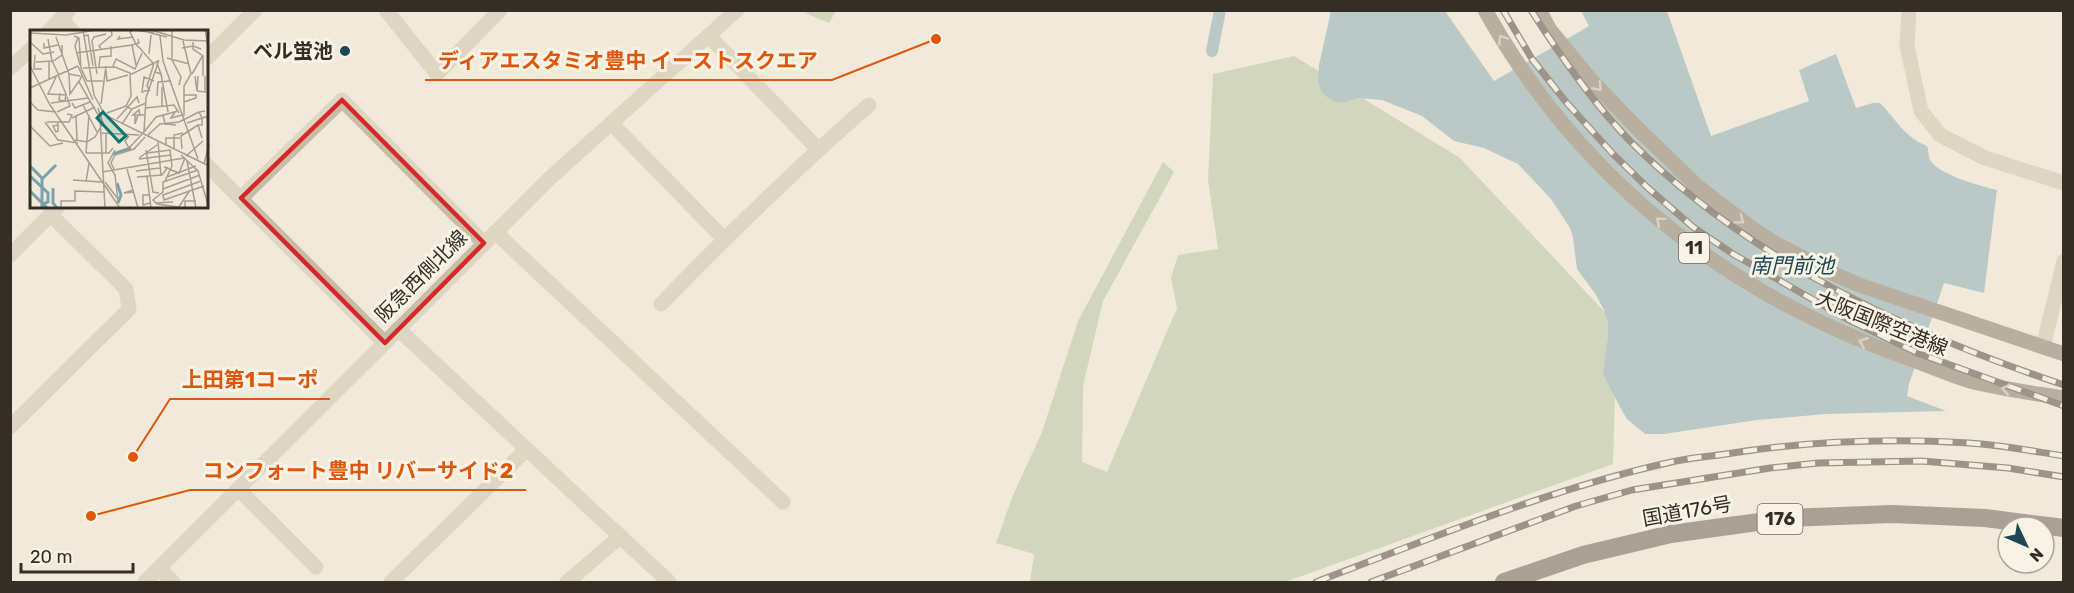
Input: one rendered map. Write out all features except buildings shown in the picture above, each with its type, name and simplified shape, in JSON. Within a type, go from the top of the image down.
[{"type":"highway","name":"国道176号","points":[[1504,582],[1583,555],[1671,534],[1786,518],[1893,514],[1985,518],[2064,528]]},
{"type":"main road","name":"大阪国際空港線","points":[[1485,10],[1520,66],[1583,148],[1630,196],[1680,238],[1746,283],[1818,322],[1918,362],[1968,380],[2064,398]]},
{"type":"main road","name":"大阪国際空港線","points":[[1539,10],[1550,30],[1591,80],[1634,125],[1697,186],[1753,229],[1838,276],[1899,300],[2064,354]]},
{"type":"street","points":[[208,57],[255,10]]},
{"type":"street","points":[[386,10],[437,74],[500,10]]},
{"type":"street","name":"阪急西側北線","points":[[145,582],[549,178],[737,10]]},
{"type":"street","points":[[1909,10],[1907,46],[1921,111],[1940,135],[1985,158],[2064,183]]},
{"type":"street","points":[[50,30],[65,15],[72,30]]},
{"type":"street","points":[[709,36],[818,149]]},
{"type":"street","points":[[10,68],[30,50]]},
{"type":"street","points":[[241,198],[342,100],[484,243]]},
{"type":"street","points":[[661,304],[724,239],[818,149],[869,105]]},
{"type":"street","points":[[611,123],[724,239]]},
{"type":"street","points":[[208,166],[385,343]]},
{"type":"street","points":[[10,255],[54,211],[126,289],[129,309],[10,427]]},
{"type":"street","points":[[495,232],[783,502]]},
{"type":"street","points":[[2043,347],[2064,261]]},
{"type":"street","points":[[398,329],[669,582]]},
{"type":"street","points":[[391,582],[526,450]]},
{"type":"street","points":[[238,489],[316,567]]},
{"type":"street","points":[[567,582],[621,536]]},
{"type":"street","points":[[159,569],[173,582]]},
{"type":"highlighted area","points":[[342,100],[484,243],[385,343],[241,198]]},
{"type":"green space","points":[[836,10],[829,23],[801,11]]},
{"type":"green space","points":[[1294,56],[1460,158],[1617,325],[1613,464],[1285,582],[1030,582],[1034,554],[996,543],[1013,495],[1042,432],[1078,321],[1163,162],[1174,172],[1103,301],[1083,386],[1082,462],[1107,472],[1177,308],[1171,278],[1178,255],[1218,249],[1208,180],[1213,74]]},
{"type":"water","name":"南門前池","points":[[1331,11],[1445,11],[1494,81],[1589,26],[1581,11],[1667,11],[1711,136],[1809,101],[1799,70],[1836,54],[1856,108],[1880,103],[1906,132],[1927,146],[1930,160],[1935,165],[1961,179],[1997,190],[1984,293],[1944,283],[1909,384],[1907,396],[1946,411],[1826,414],[1757,420],[1664,434],[1645,434],[1627,419],[1603,374],[1608,323],[1596,295],[1577,269],[1570,228],[1551,199],[1518,164],[1484,148],[1454,141],[1422,116],[1382,100],[1357,98],[1347,102],[1334,102],[1323,94],[1318,83],[1319,65]]},
{"type":"waterway","points":[[1212,51],[1220,10]]},
{"type":"railway","points":[[1503,10],[1532,59],[1566,102],[1613,154],[1693,227],[1733,254],[1847,319],[1920,354],[2064,406]]},
{"type":"railway","points":[[1531,10],[1553,44],[1617,127],[1676,183],[1726,222],[1778,257],[1832,288],[1889,316],[1946,341],[2064,385]]},
{"type":"railway","points":[[1316,582],[1534,501],[1622,474],[1681,460],[1817,443],[1877,441],[1981,444],[2064,456]]},
{"type":"railway","points":[[1371,582],[1576,506],[1632,490],[1770,468],[1818,463],[1921,461],[2008,468],[2064,477]]},
{"type":"place","name":"ディアエスタミオ豊中 イーストスクエア","points":[[936,39]]},
{"type":"place","name":"ベル蛍池","points":[[345,51]]},
{"type":"place","name":"上田第1コーポ","points":[[133,457]]},
{"type":"place","name":"コンフォート豊中 リバーサイド2","points":[[91,516]]}]
